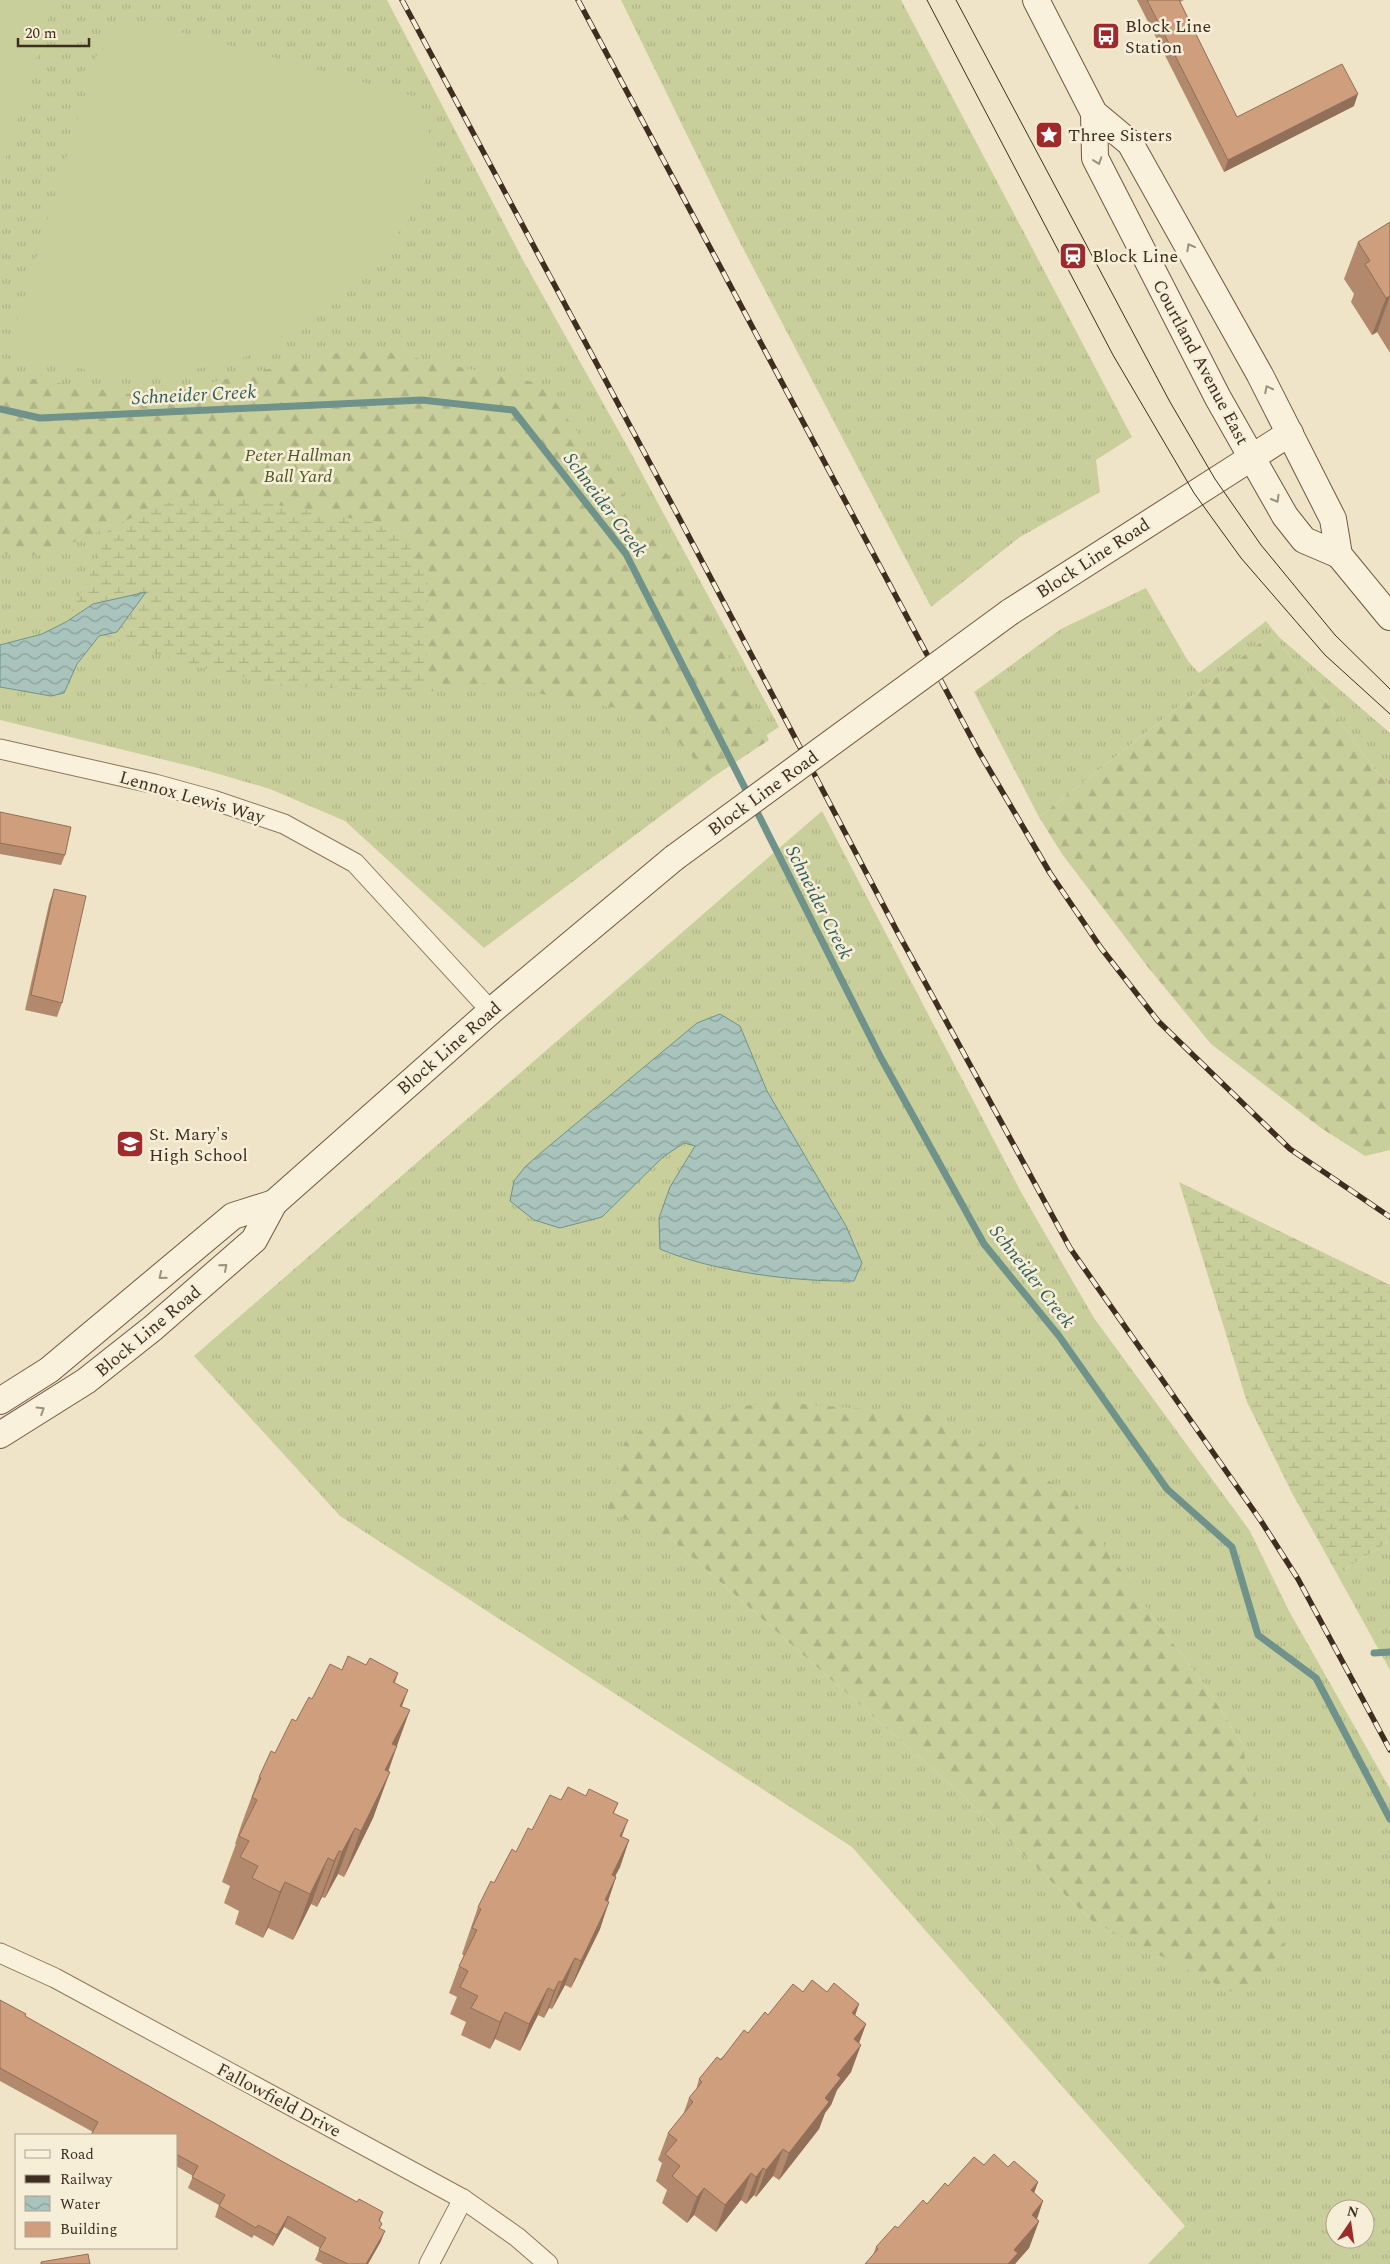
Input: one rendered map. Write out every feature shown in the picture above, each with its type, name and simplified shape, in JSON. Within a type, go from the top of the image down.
[{"type":"street","name":"Courtland Avenue East","points":[[1036,0],[1094,113],[1130,143],[1260,375],[1333,519],[1339,555]]},
{"type":"street","name":"Courtland Avenue East","points":[[1094,113],[1095,158],[1218,398],[1285,516],[1304,540],[1339,555],[1390,617]]},
{"type":"street","name":"Block Line Road","points":[[0,1435],[86,1382],[153,1328],[254,1240],[274,1203],[491,1011],[674,858],[1010,612],[1290,433]]},
{"type":"street","name":"Lennox Lewis Way","points":[[0,749],[163,786],[213,800],[284,824],[355,863],[491,1011]]},
{"type":"street","name":"Block Line Road","points":[[0,1401],[49,1370],[233,1216],[274,1203]]},
{"type":"street","name":"Fallowfield Drive","points":[[0,1953],[55,1978],[463,2200],[517,2237],[548,2264]]},
{"type":"street","points":[[429,2264],[463,2200]]},
{"type":"green space","name":"Peter Hallman Ball Yard","points":[[0,0],[387,0],[524,262],[626,444],[779,727],[709,772],[713,777],[484,948],[345,821],[270,789],[198,768],[0,720]]},
{"type":"green space","points":[[0,0],[54,0],[0,177]]},
{"type":"green space","points":[[621,0],[901,0],[1132,437],[1096,460],[1100,492],[1020,537],[931,607],[734,231]]},
{"type":"green space","points":[[141,21],[413,96],[437,151],[408,222],[348,288],[283,344],[227,363],[162,375],[100,372],[7,355],[103,34]]},
{"type":"green space","points":[[363,347],[542,384],[703,603],[769,740],[713,777],[665,728],[631,711],[485,683],[426,692],[428,577],[180,498],[43,555],[0,554],[0,374],[149,397]]},
{"type":"green space","points":[[180,498],[245,499],[398,527],[428,577],[426,692],[282,686],[182,663],[66,622],[92,571],[109,528]]},
{"type":"green space","points":[[1146,588],[1188,661],[1199,673],[1266,621],[1279,637],[1390,733],[1390,787],[1372,766],[1305,673],[1271,634],[1039,817],[974,692],[1061,629]]},
{"type":"green space","points":[[1271,634],[1305,673],[1372,766],[1390,787],[1390,1150],[1365,1156],[1321,1128],[1211,1044],[1147,966],[1062,854],[1039,817]]},
{"type":"green space","points":[[822,811],[1021,1192],[1094,1318],[1250,1531],[1289,1611],[1390,1789],[1390,2264],[1148,2264],[1185,2226],[852,1847],[340,1516],[194,1356]],"holes":[[[668,1536],[1151,1614],[1209,1691],[1242,1744],[1092,1921],[958,1791]]]},
{"type":"green space","points":[[1179,1182],[1390,1285],[1390,1541],[1337,1574],[1292,1493],[1247,1402]]},
{"type":"green space","points":[[777,1402],[926,1414],[1067,1491],[1151,1614],[1209,1691],[1242,1744],[1284,1948],[1240,1996],[1092,1921],[958,1791],[668,1536],[607,1512],[626,1440],[665,1415]]},
{"type":"green space","points":[[1390,1541],[1390,1670],[1337,1574]]},
{"type":"water","points":[[146,592],[117,632],[99,636],[77,664],[64,693],[51,696],[0,687],[0,645],[42,634],[66,622],[93,604]]},
{"type":"water","points":[[720,1014],[740,1026],[767,1091],[846,1226],[862,1263],[854,1281],[806,1280],[755,1274],[705,1264],[660,1249],[659,1218],[670,1187],[695,1146],[684,1143],[663,1157],[602,1217],[560,1228],[534,1220],[510,1201],[514,1181],[525,1167],[697,1023]]},
{"type":"building","points":[[1147,0],[1179,0],[1237,117],[1342,64],[1358,94],[1228,160]]},
{"type":"building","points":[[1390,222],[1390,296],[1386,298],[1365,264],[1370,261],[1358,242]]},
{"type":"building","points":[[0,812],[71,827],[65,855],[0,843]]},
{"type":"building","points":[[54,889],[86,896],[62,1003],[31,995]]},
{"type":"building","points":[[348,1656],[366,1665],[370,1658],[398,1673],[393,1682],[408,1690],[400,1706],[410,1710],[392,1744],[397,1746],[385,1770],[390,1772],[361,1831],[355,1828],[342,1852],[339,1851],[334,1861],[328,1858],[310,1894],[285,1882],[280,1892],[252,1878],[258,1866],[240,1857],[249,1841],[239,1836],[257,1800],[252,1797],[271,1751],[275,1753],[292,1719],[296,1721],[309,1697],[312,1699],[330,1664],[342,1670]]},
{"type":"building","points":[[568,1787],[586,1796],[589,1789],[618,1803],[613,1813],[628,1820],[620,1836],[629,1840],[612,1875],[616,1877],[605,1900],[609,1902],[581,1961],[575,1958],[562,1982],[559,1981],[554,1991],[548,1988],[529,2024],[505,2012],[500,2022],[471,2008],[478,1996],[460,1987],[468,1971],[459,1966],[477,1930],[472,1928],[481,1909],[478,1907],[491,1881],[494,1883],[512,1849],[516,1852],[528,1828],[532,1830],[550,1795],[561,1800]]},
{"type":"building","points":[[812,1980],[827,1992],[834,1983],[859,2004],[852,2013],[866,2024],[854,2039],[861,2045],[837,2075],[841,2078],[825,2098],[829,2102],[789,2153],[783,2149],[766,2170],[763,2168],[756,2177],[751,2173],[725,2205],[704,2188],[697,2197],[672,2176],[680,2166],[665,2154],[677,2140],[668,2133],[693,2102],[689,2098],[702,2082],[699,2079],[717,2057],[721,2060],[744,2030],[748,2033],[765,2012],[768,2015],[793,1984],[803,1992]]},
{"type":"building","points":[[0,2000],[285,2163],[357,2202],[359,2199],[383,2212],[379,2220],[382,2224],[379,2228],[385,2231],[366,2264],[348,2264],[319,2250],[326,2238],[288,2216],[277,2235],[258,2225],[256,2228],[219,2206],[225,2195],[192,2177],[198,2166],[178,2155],[178,2134],[92,2134],[98,2122],[0,2068]]},
{"type":"building","points":[[994,2154],[1008,2167],[1014,2161],[1038,2182],[1031,2190],[1043,2201],[1032,2215],[1039,2221],[1014,2250],[1018,2253],[1008,2264],[865,2264],[878,2249],[876,2247],[895,2226],[898,2228],[923,2200],[927,2204],[945,2183],[948,2186],[974,2157],[984,2165]]},
{"type":"building","points":[[88,2254],[90,2264],[41,2264],[41,2262]]},
{"type":"waterway","name":"Schneider Creek","points":[[0,409],[40,418],[422,400],[513,410],[626,554],[749,796]]},
{"type":"waterway","name":"Schneider Creek","points":[[754,806],[881,1058],[984,1244],[1059,1336],[1167,1489],[1232,1547],[1258,1635],[1316,1678],[1390,1819]]},
{"type":"waterway","name":"Schneider Creek","points":[[1374,1653],[1390,1652]]},
{"type":"tram line","points":[[927,0],[1113,355],[1194,493],[1241,558],[1325,655],[1390,714]]},
{"type":"tram line","points":[[956,0],[1170,402],[1215,479],[1261,545],[1335,635],[1390,689]]},
{"type":"railway","points":[[402,0],[675,510],[898,933],[1070,1248],[1261,1521],[1298,1579],[1390,1750]]},
{"type":"railway","points":[[578,0],[979,752],[1050,873],[1101,948],[1158,1021],[1290,1149],[1390,1217]]},
{"type":"place","name":"Block Line Station","points":[[1106,36]]},
{"type":"place","name":"Three Sisters","points":[[1049,135]]},
{"type":"place","name":"Block Line","points":[[1073,256]]},
{"type":"place","name":"St. Mary's High School","points":[[130,1144]]}]
